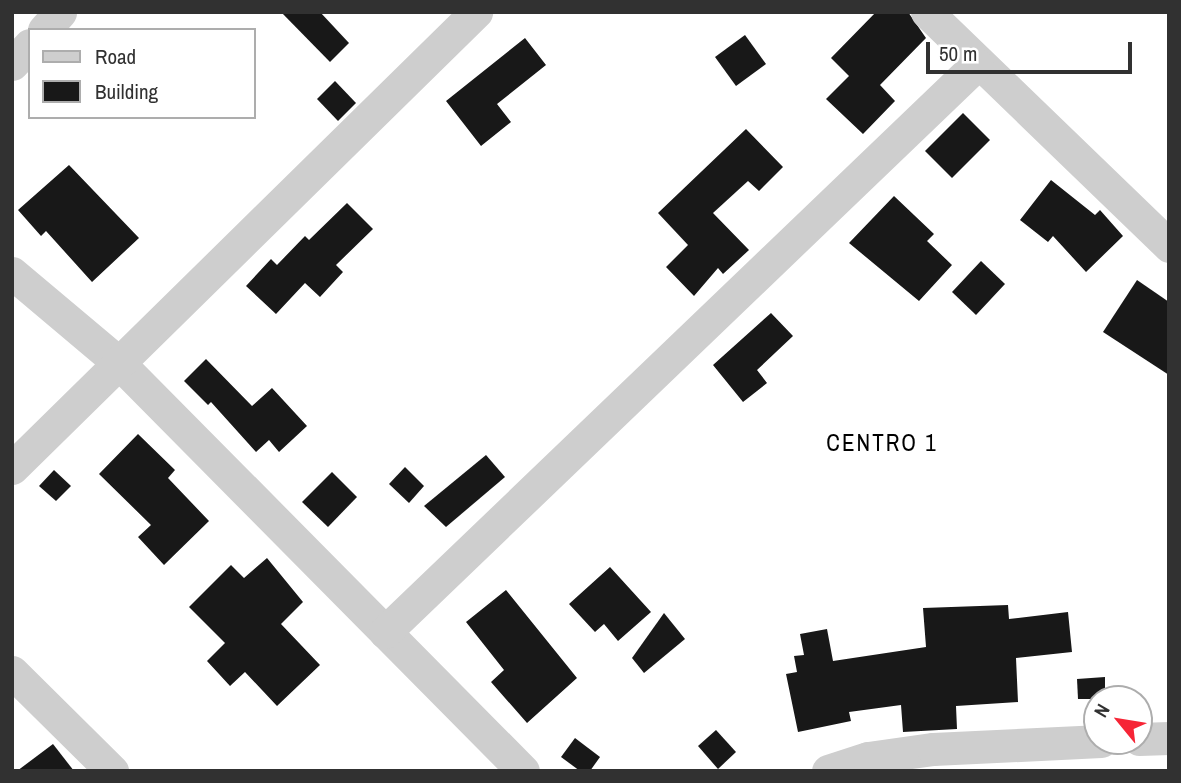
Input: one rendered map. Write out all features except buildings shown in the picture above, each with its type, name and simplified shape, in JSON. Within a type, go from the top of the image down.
[{"type":"street","points":[[46,28],[60,12]]},
{"type":"street","points":[[12,468],[477,12]]},
{"type":"street","points":[[928,12],[977,64],[1169,246]]},
{"type":"street","points":[[12,64],[28,47]]},
{"type":"street","points":[[385,632],[977,64]]},
{"type":"street","points":[[12,273],[119,363],[523,771]]},
{"type":"street","points":[[12,672],[112,771]]},
{"type":"street","points":[[828,771],[868,758],[933,749],[1083,742]]},
{"type":"district","name":"CENTRO 1","points":[[882,443]]}]
